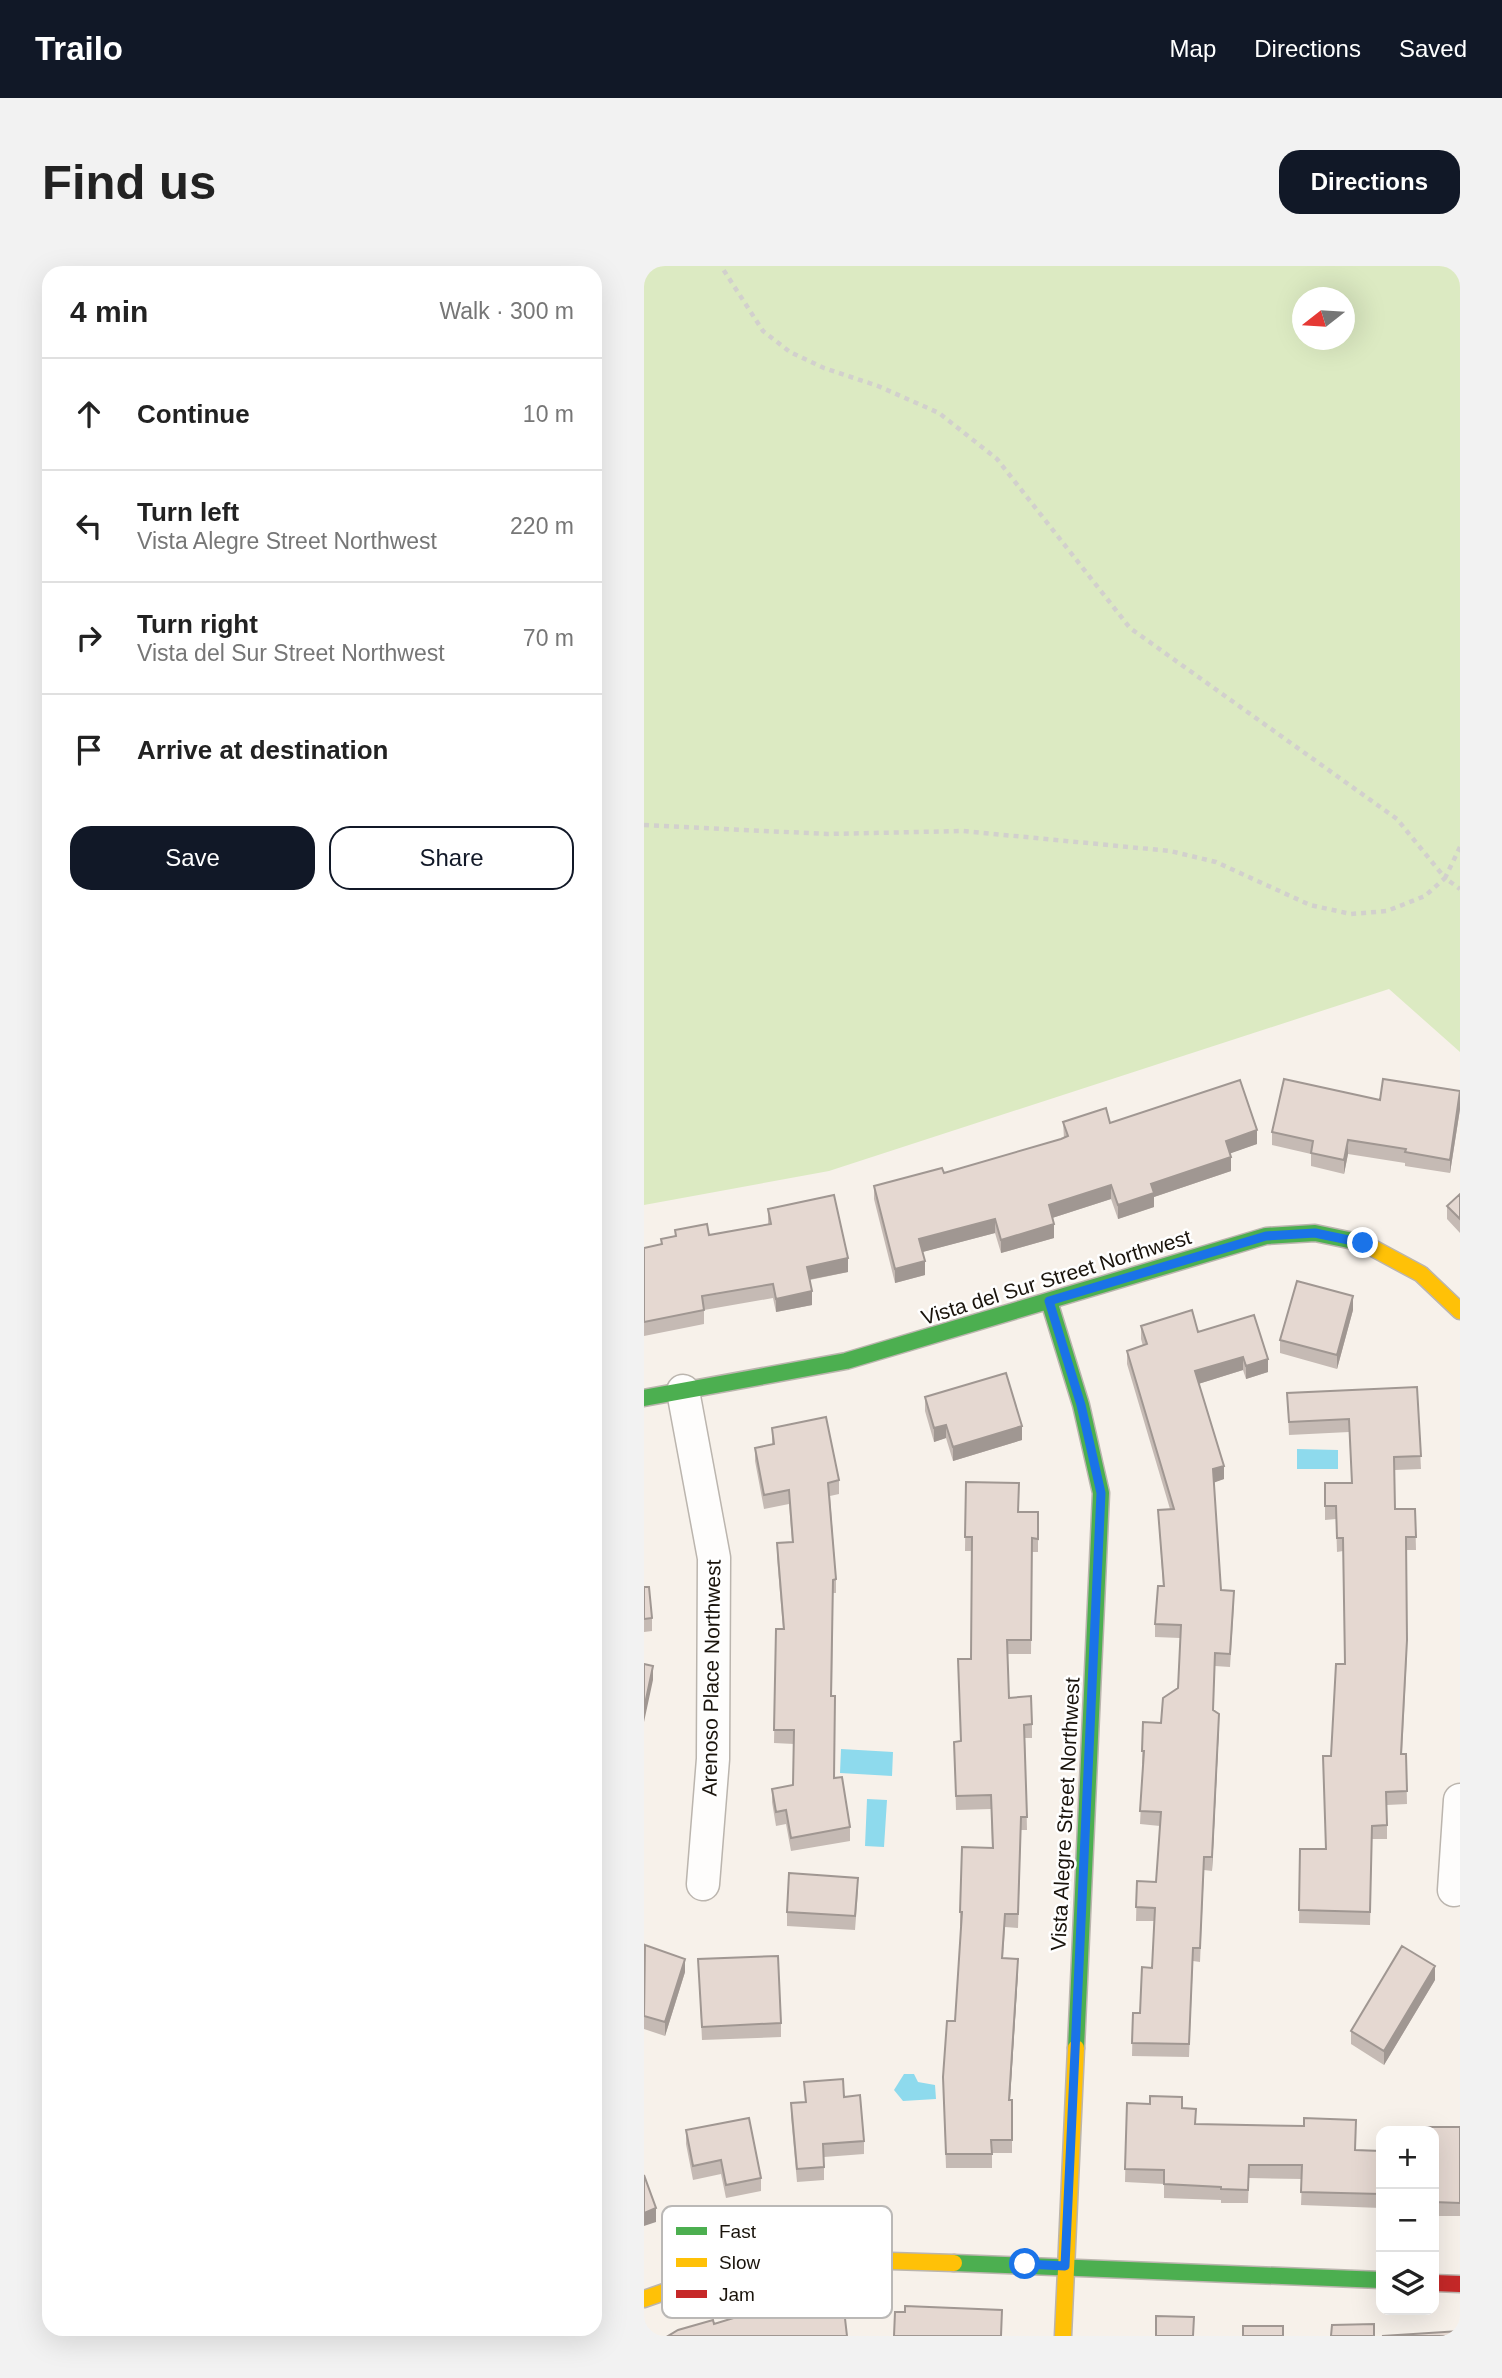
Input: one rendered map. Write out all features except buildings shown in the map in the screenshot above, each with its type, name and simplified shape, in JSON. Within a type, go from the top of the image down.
[{"type":"street","name":"Vista del Sur Street Northwest","points":[[644,1398],[845,1361],[1266,1236],[1315,1233],[1363,1243],[1421,1274],[1460,1311]]},
{"type":"street","name":"Vista Alegre Street Northwest","points":[[1049,1301],[1081,1405],[1101,1493],[1063,2336]]},
{"type":"street","name":"Arenoso Place Northwest","points":[[683,1391],[714,1558],[713,1759],[703,1884]]},
{"type":"street","points":[[1454,1890],[1460,1800]]},
{"type":"street","points":[[892,2260],[1376,2280]]},
{"type":"street","points":[[1439,2283],[1460,2284]]},
{"type":"street","points":[[644,2299],[662,2293]]},
{"type":"path","points":[[721,266],[763,331],[790,352],[939,413],[997,459],[1130,628],[1397,819],[1445,878],[1460,889]]},
{"type":"path","points":[[644,825],[827,834],[962,831],[1170,850],[1216,862],[1310,905],[1351,914],[1387,911],[1425,896],[1445,878],[1460,847]]},
{"type":"green space","points":[[644,266],[1460,266],[1460,1052],[1389,989],[829,1171],[644,1205]]},
{"type":"water","points":[[1297,1449],[1338,1450],[1338,1469],[1297,1469]]},
{"type":"water","points":[[841,1749],[893,1752],[892,1776],[840,1773]]},
{"type":"water","points":[[867,1799],[887,1800],[884,1847],[865,1846]]},
{"type":"water","points":[[904,2074],[914,2074],[918,2082],[935,2085],[936,2099],[903,2101],[894,2090]]},
{"type":"traffic: fast","points":[[644,1398],[846,1361],[1266,1236],[1315,1233],[1369,1246]]},
{"type":"traffic: fast","points":[[1049,1301],[1081,1405],[1101,1493],[1076,2048]]},
{"type":"traffic: fast","points":[[954,2263],[1376,2280]]},
{"type":"traffic: slow","points":[[1369,1246],[1421,1274],[1460,1311]]},
{"type":"traffic: slow","points":[[1063,2336],[1076,2048]]},
{"type":"traffic: slow","points":[[892,2261],[954,2263]]},
{"type":"traffic: slow","points":[[644,2299],[662,2293]]},
{"type":"traffic: jam","points":[[1439,2283],[1460,2284]]},
{"type":"route","points":[[1025,2264],[1065,2266],[1101,1493],[1081,1405],[1049,1301],[1266,1236],[1315,1233],[1363,1243]]}]
